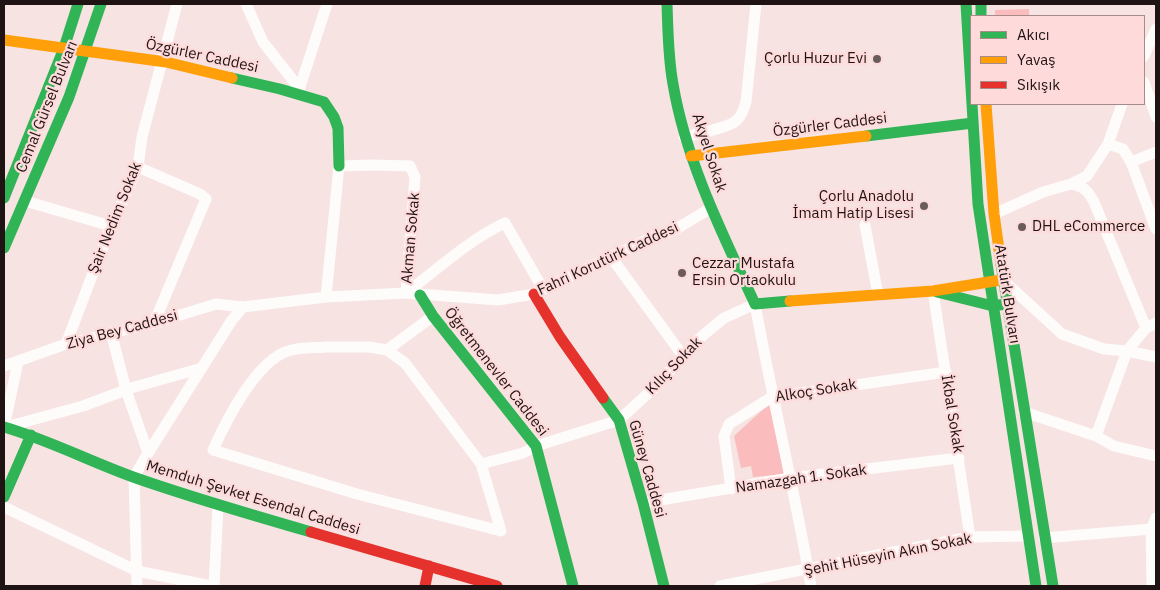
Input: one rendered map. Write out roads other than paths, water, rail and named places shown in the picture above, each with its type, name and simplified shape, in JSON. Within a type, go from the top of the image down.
[{"type":"street","name":"Cemal Gürsel Bulvarı","points":[[5,193],[64,48],[78,4]]},
{"type":"street","name":"Cemal Gürsel Bulvarı","points":[[4,248],[87,50],[101,4]]},
{"type":"street","name":"Şair Nedim Sokak","points":[[66,344],[111,226],[138,167],[142,137],[177,4]]},
{"type":"street","points":[[246,4],[263,42],[298,91]]},
{"type":"street","points":[[298,91],[327,4]]},
{"type":"street","name":"Akyel Sokak","points":[[667,4],[670,67],[684,137],[711,208],[755,304]]},
{"type":"street","points":[[684,137],[716,129],[737,121],[742,112],[746,102],[756,4]]},
{"type":"street","name":"Atatürk Bulvarı","points":[[966,4],[970,83]]},
{"type":"street","points":[[1145,54],[1156,29]]},
{"type":"street","name":"Özgürler Caddesi","points":[[4,40],[162,61],[298,91],[324,102],[334,117],[338,128],[339,166]]},
{"type":"street","points":[[1145,85],[1156,117]]},
{"type":"street","name":"Atatürk Bulvarı","points":[[971,105],[978,204],[1036,586]]},
{"type":"street","name":"Atatürk Bulvarı","points":[[986,105],[994,214],[1003,280],[1053,586]]},
{"type":"street","points":[[994,214],[1043,192],[1071,184],[1087,176],[1108,144],[1122,105]]},
{"type":"street","name":"Özgürler Caddesi","points":[[691,156],[972,123]]},
{"type":"street","points":[[1108,144],[1123,148],[1131,162],[1156,229]]},
{"type":"street","points":[[1131,162],[1156,152]]},
{"type":"street","points":[[326,297],[339,166]]},
{"type":"street","name":"Akman Sokak","points":[[339,166],[410,166],[415,177],[415,191],[406,293]]},
{"type":"street","points":[[138,167],[200,194],[206,199],[154,323]]},
{"type":"street","points":[[1071,184],[1081,186],[1088,192],[1094,202],[1151,325],[1126,351],[1096,436]]},
{"type":"street","points":[[25,201],[111,226]]},
{"type":"street","name":"Fahri Korutürk Caddesi","points":[[243,307],[326,297],[406,293],[498,300],[539,291],[676,229],[711,208]]},
{"type":"street","points":[[406,293],[496,226],[505,223],[539,291]]},
{"type":"street","points":[[865,225],[878,295]]},
{"type":"street","points":[[611,257],[683,356]]},
{"type":"street","points":[[811,586],[755,304],[933,291],[1003,280],[1062,334],[1104,349],[1156,357]]},
{"type":"street","name":"Güney Caddesi","points":[[539,291],[560,337],[618,420],[625,437],[664,586]]},
{"type":"street","points":[[933,291],[992,306],[1022,303],[1031,305]]},
{"type":"street","name":"İkbal Sokak","points":[[933,291],[970,537]]},
{"type":"street","name":"Öğretmenevler Caddesi","points":[[420,295],[434,316],[536,446],[573,586]]},
{"type":"street","name":"Ziya Bey Caddesi","points":[[4,366],[66,344],[154,323],[216,304],[243,307]]},
{"type":"street","name":"Kılıç Sokak","points":[[481,464],[523,454],[536,446],[618,420],[654,388],[701,337],[724,318],[755,304]]},
{"type":"street","points":[[137,586],[134,477],[232,320],[243,307]]},
{"type":"street","points":[[387,350],[434,316]]},
{"type":"street","points":[[111,332],[126,390],[148,453]]},
{"type":"street","points":[[326,347],[369,347],[387,350],[406,363],[481,464],[502,531],[356,494],[213,450],[227,420],[263,366],[288,351],[326,347]]},
{"type":"street","points":[[18,362],[4,427],[83,406],[126,390],[202,368]]},
{"type":"street","name":"Alkoç Sokak","points":[[731,489],[724,436],[729,424],[772,396],[946,372]]},
{"type":"street","points":[[1024,412],[1096,436],[1114,446],[1156,456]]},
{"type":"street","name":"Memduh Şevket Esendal Caddesi","points":[[4,427],[32,435],[134,477],[218,505],[497,586]]},
{"type":"street","points":[[4,497],[32,435]]},
{"type":"street","name":"Namazgah 1. Sokak","points":[[643,503],[790,478],[959,458]]},
{"type":"street","points":[[4,507],[137,572],[212,586],[218,505]]},
{"type":"street","points":[[1152,586],[1156,518]]},
{"type":"street","points":[[1044,538],[1154,530]]},
{"type":"street","name":"Şehit Hüseyin Akın Sokak","points":[[720,586],[970,537],[1028,536]]},
{"type":"street","points":[[424,586],[429,566]]},
{"type":"place","name":"Çorlu Huzur Evi","points":[[877,59]]},
{"type":"place","name":"Çorlu Anadolu İmam Hatip Lisesi","points":[[924,206]]},
{"type":"place","name":"DHL eCommerce","points":[[1022,227]]},
{"type":"place","name":"Cezzar Mustafa Ersin Ortaokulu","points":[[682,273]]}]
